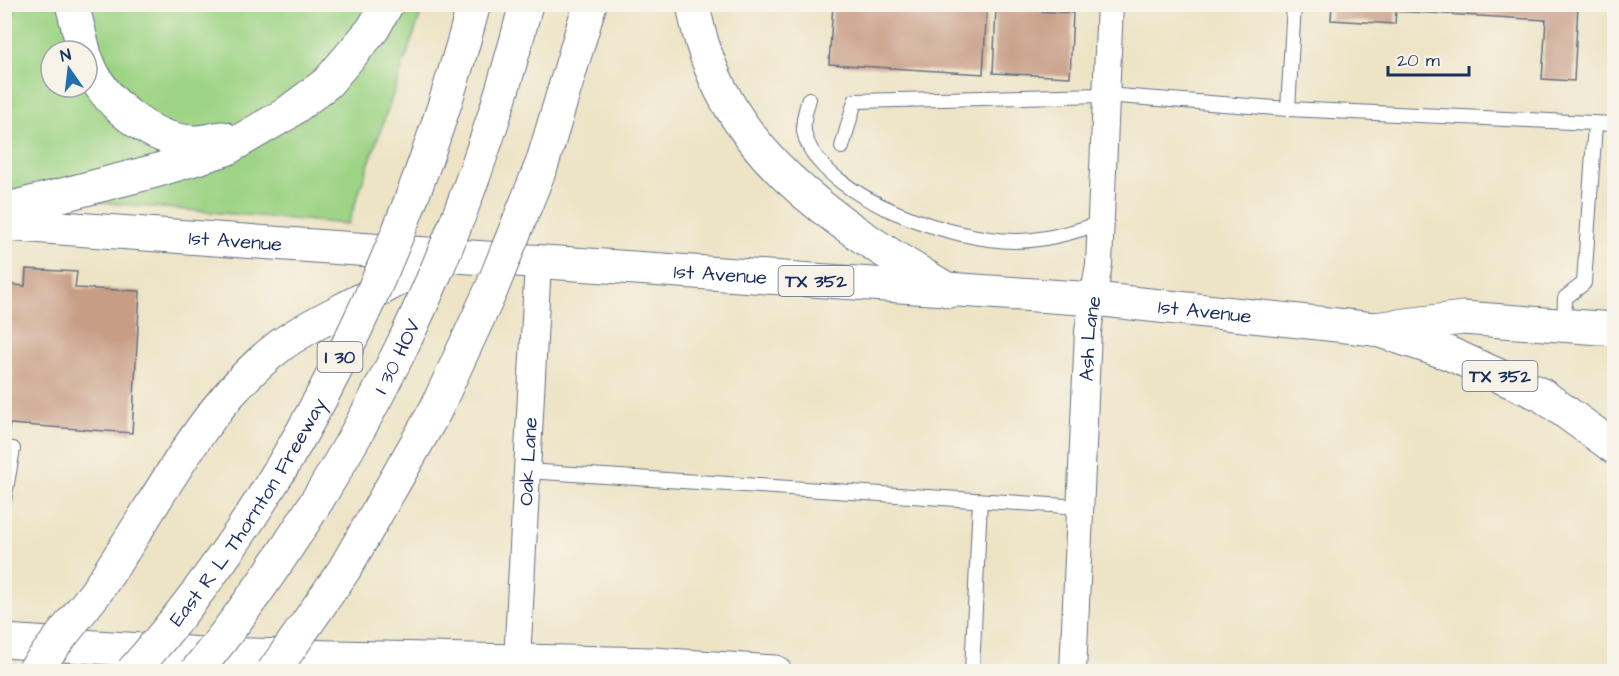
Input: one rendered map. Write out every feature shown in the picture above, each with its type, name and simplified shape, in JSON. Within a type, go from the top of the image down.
[{"type":"main road","points":[[72,4],[81,39]]},
{"type":"main road","name":"East R L Thornton Freeway","points":[[132,672],[218,564],[318,402],[379,278],[428,160],[474,4]]},
{"type":"main road","name":"I 30 HOV","points":[[196,672],[269,575],[341,462],[420,313],[479,166],[526,4]]},
{"type":"main road","name":"I 30 HOV","points":[[226,672],[285,591],[339,508],[409,384],[474,239],[519,111],[549,4]]},
{"type":"main road","points":[[273,672],[344,570],[435,411],[492,288],[542,164],[590,4]]},
{"type":"main road","points":[[693,4],[704,49],[723,95],[748,135],[762,151],[802,192],[861,238],[950,291]]},
{"type":"main road","points":[[4,210],[155,171],[226,149],[286,114],[327,83],[380,16]]},
{"type":"main road","points":[[99,81],[129,115],[153,130],[195,142],[231,137],[286,114]]},
{"type":"main road","name":"1st Avenue","points":[[4,224],[950,291],[1094,299],[1374,329],[1463,318],[1614,328]]},
{"type":"main road","points":[[33,672],[96,592],[221,404],[250,373],[280,346],[310,326],[441,255]]},
{"type":"main road","name":"TX 352","points":[[1374,329],[1448,353],[1542,395],[1614,447]]},
{"type":"main road","points":[[4,641],[203,654],[517,661],[775,672]]},
{"type":"street","name":"Ash Lane","points":[[1073,672],[1088,331],[1099,264],[1110,4]]},
{"type":"street","name":"Oak Lane","points":[[517,661],[538,262]]},
{"type":"lane","points":[[1288,109],[1294,4]]},
{"type":"lane","points":[[842,147],[855,102],[1105,95],[1288,109],[1614,124]]},
{"type":"lane","points":[[809,99],[803,117],[805,139],[819,161],[845,185],[901,218],[959,233],[1015,242],[1064,236],[1100,224]]},
{"type":"lane","points":[[1564,325],[1565,298],[1584,283],[1595,124]]},
{"type":"lane","points":[[4,500],[13,449]]},
{"type":"lane","points":[[527,471],[1081,507]]},
{"type":"lane","points":[[972,672],[980,500]]},
{"type":"green space","points":[[16,5],[424,5],[348,224],[5,194],[5,42]]},
{"type":"building","points":[[833,4],[987,4],[983,74],[829,64]]},
{"type":"building","points":[[1332,4],[1578,4],[1574,81],[1542,79],[1546,20],[1396,11],[1395,24],[1331,20]]},
{"type":"building","points":[[996,9],[1073,13],[1070,77],[993,73]]},
{"type":"building","points":[[26,269],[77,272],[75,288],[140,291],[132,433],[10,424],[8,433],[4,433],[4,284],[25,286]]}]
